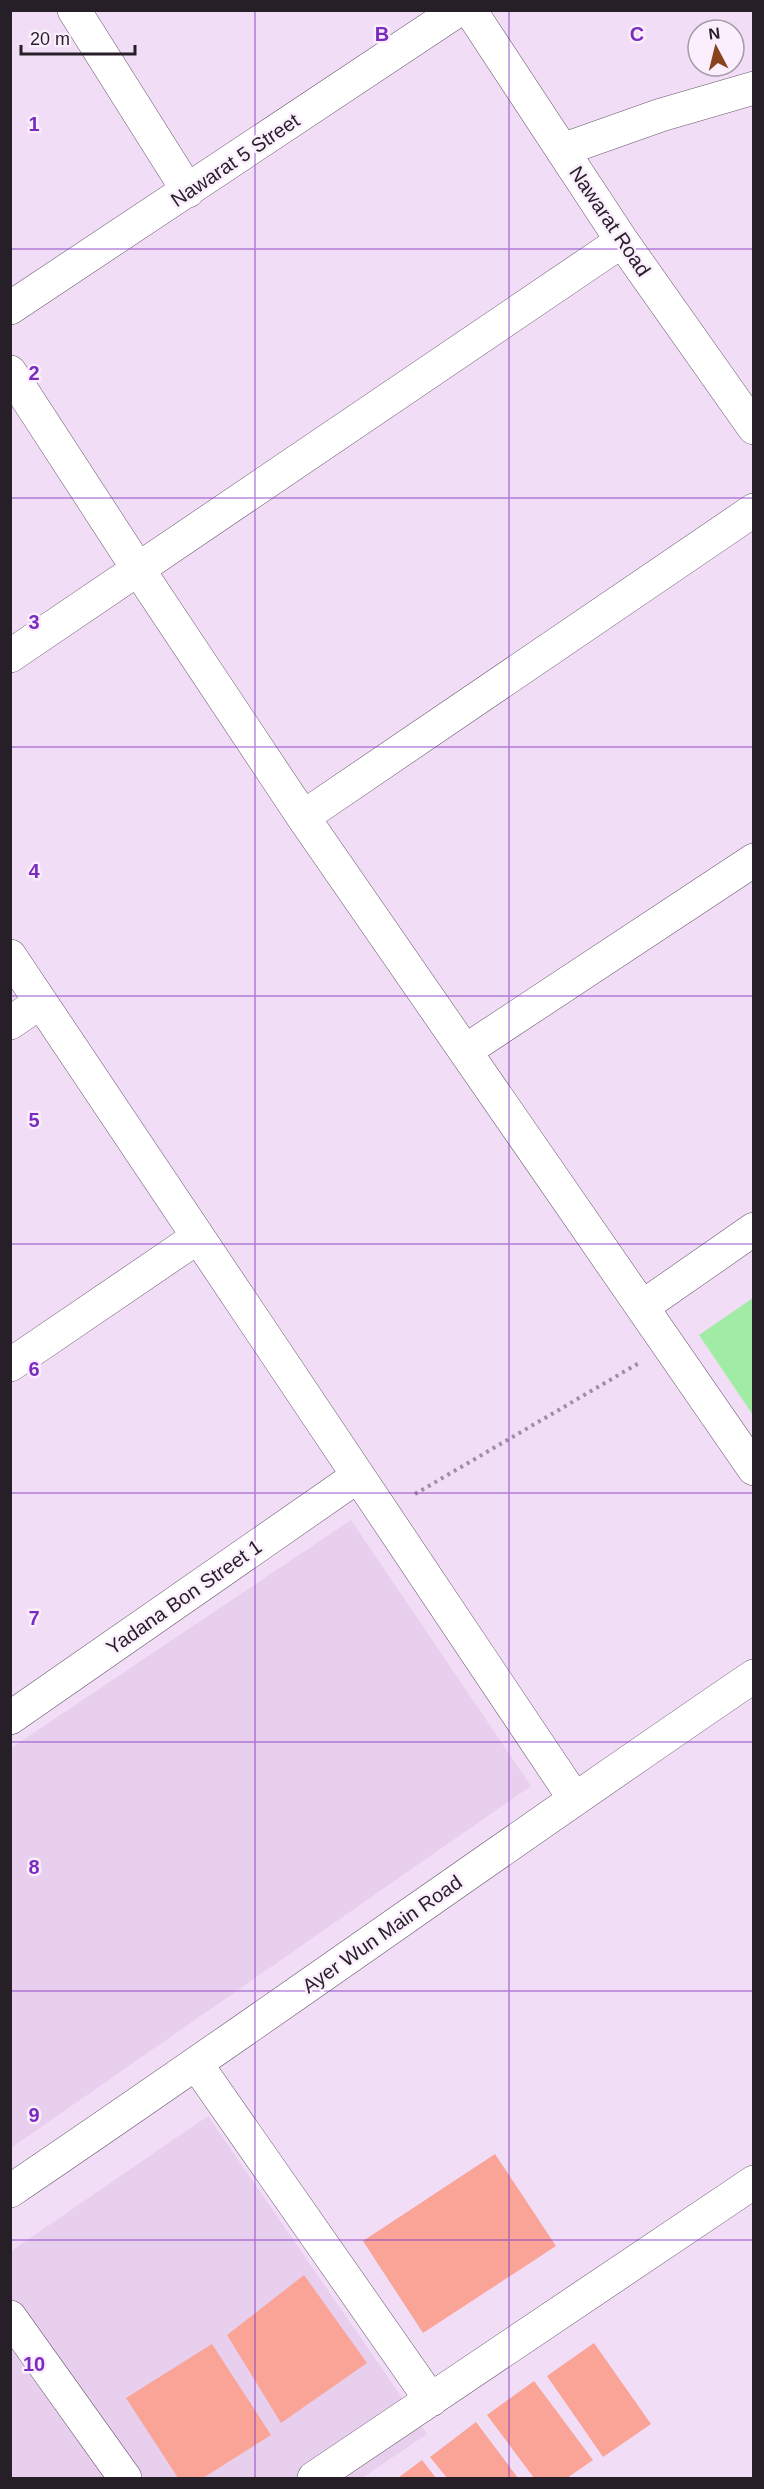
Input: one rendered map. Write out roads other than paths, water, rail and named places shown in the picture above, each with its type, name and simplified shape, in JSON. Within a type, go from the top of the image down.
[{"type":"street","points":[[74,10],[188,191]]},
{"type":"street","name":"Nawarat 5 Street","points":[[10,308],[458,10]]},
{"type":"street","name":"Nawarat Road","points":[[470,10],[622,241],[753,428]]},
{"type":"street","points":[[562,150],[661,115],[753,88]]},
{"type":"street","points":[[10,656],[622,241]]},
{"type":"street","points":[[10,372],[303,817],[753,1469]]},
{"type":"street","points":[[303,817],[753,510]]},
{"type":"street","points":[[465,1051],[753,860]]},
{"type":"street","points":[[10,956],[574,1798]]},
{"type":"street","points":[[10,1023],[41,1002]]},
{"type":"street","points":[[642,1307],[753,1229]]},
{"type":"street","points":[[10,1365],[198,1237]]},
{"type":"street","name":"Yadana Bon Street 1","points":[[10,1718],[358,1476]]},
{"type":"street","name":"Ayer Wun Main Road","points":[[10,2191],[197,2065],[574,1798],[753,1676]]},
{"type":"street","points":[[197,2065],[431,2400]]},
{"type":"street","points":[[314,2478],[753,2182]]},
{"type":"street","points":[[10,2317],[125,2478]]}]
